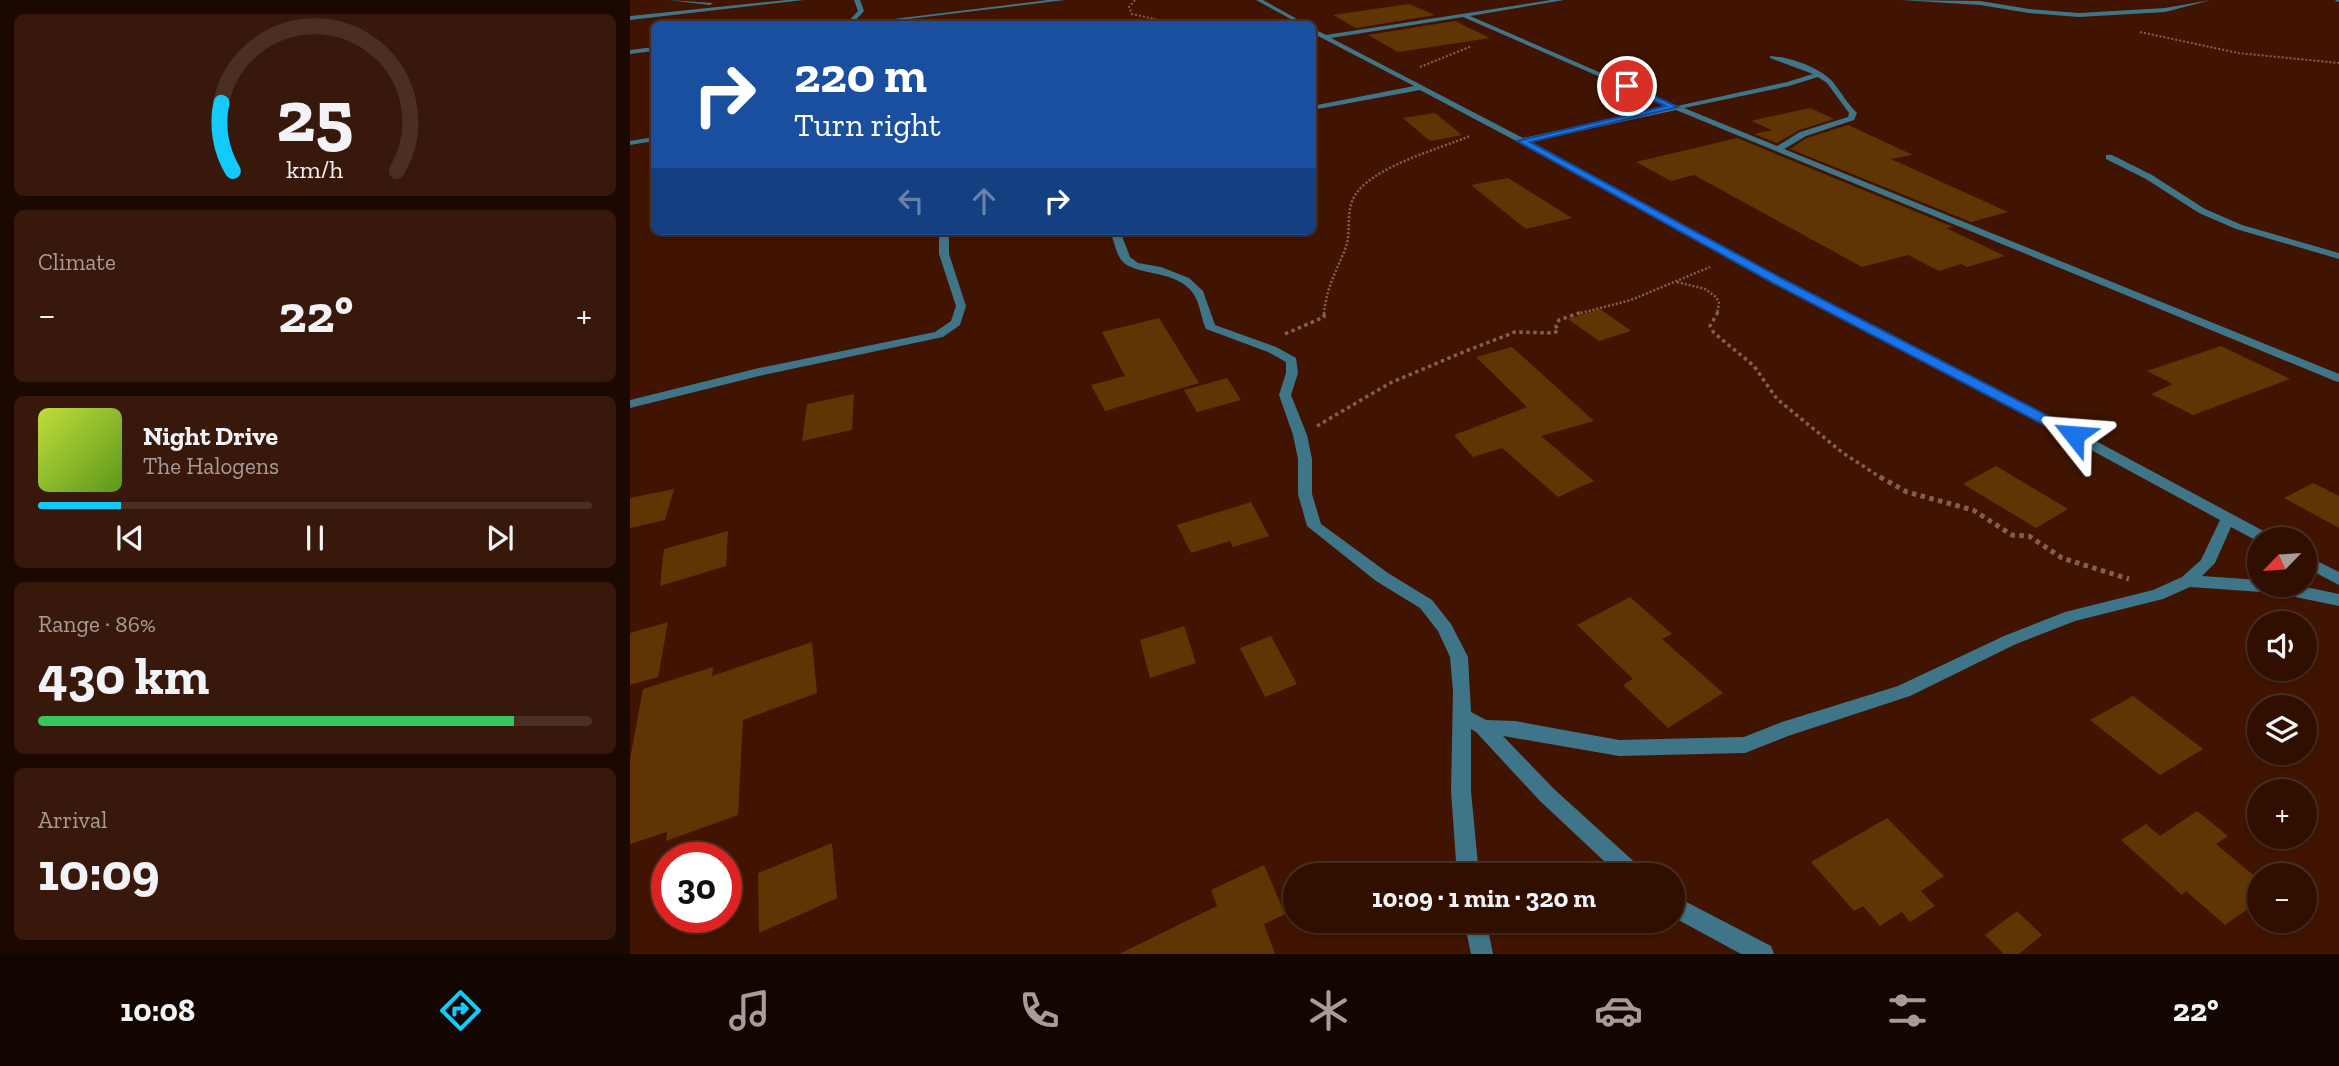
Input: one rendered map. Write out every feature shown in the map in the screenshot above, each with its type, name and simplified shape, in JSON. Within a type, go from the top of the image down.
[{"type":"street","points":[[671,0],[743,6]]},
{"type":"street","points":[[630,18],[801,0]]},
{"type":"street","points":[[852,21],[861,11],[858,0]]},
{"type":"street","points":[[892,21],[1062,0]]},
{"type":"street","points":[[1259,0],[1298,21]]},
{"type":"street","points":[[1316,38],[1561,0]]},
{"type":"street","points":[[1903,0],[1980,3],[2053,14],[2079,15],[2165,10],[2208,0]]},
{"type":"street","points":[[1969,0],[1980,3]]},
{"type":"street","points":[[1463,15],[1674,107],[2339,378]]},
{"type":"street","points":[[1316,32],[2247,528]]},
{"type":"street","points":[[630,52],[651,49]]},
{"type":"street","points":[[1772,57],[1819,74],[1831,84],[1841,104],[1853,113],[1851,118],[1803,134],[1778,149]]},
{"type":"street","points":[[1521,141],[1789,84],[1819,74]]},
{"type":"street","points":[[1316,107],[1422,88]]},
{"type":"street","points":[[630,143],[651,140]]},
{"type":"street","points":[[2109,157],[2149,177],[2202,211],[2239,227],[2339,256]]},
{"type":"street","points":[[630,404],[759,372],[939,335],[956,323],[961,306],[944,254],[944,235]]},
{"type":"street","points":[[1117,235],[1126,259],[1135,265],[1185,280],[1199,293],[1210,327],[1227,336],[1278,350],[1292,361],[1293,373],[1285,395],[1300,435],[1305,458],[1305,494],[1314,526],[1382,577],[1426,604],[1445,628],[1459,657],[1462,691],[1461,791],[1467,863]]},
{"type":"street","points":[[1483,727],[1515,729],[1619,748],[1745,745],[1782,730],[1903,691],[2010,640],[2071,616],[2157,595],[2188,581],[2207,563],[2228,518]]},
{"type":"street","points":[[2317,567],[2339,579]]},
{"type":"street","points":[[2188,581],[2276,587],[2339,600]]},
{"type":"street","points":[[1461,715],[1483,727],[1547,795],[1621,863]]},
{"type":"street","points":[[1685,912],[1763,954]]},
{"type":"street","points":[[1478,933],[1482,954]]},
{"type":"path","points":[[1135,0],[1129,7],[1132,14],[1155,19],[1153,21]]},
{"type":"path","points":[[2138,31],[2238,52],[2339,64]]},
{"type":"path","points":[[1395,74],[1450,57],[1472,46]]},
{"type":"path","points":[[1255,343],[1305,327],[1324,317],[1328,280],[1348,244],[1347,222],[1354,195],[1379,174],[1456,142],[1489,124]]},
{"type":"path","points":[[1300,435],[1390,383],[1461,353],[1515,332],[1553,333],[1558,331],[1556,326],[1559,320],[1590,309],[1631,300],[1733,256]]},
{"type":"path","points":[[1677,282],[1711,292],[1717,298],[1718,309],[1710,326],[1714,333],[1754,366],[1777,399],[1843,453],[1870,471],[1907,492],[1973,510],[2012,535],[2029,536],[2062,558],[2124,577],[2157,595]]},
{"type":"building","points":[[1409,4],[1435,15],[1356,28],[1333,15]]},
{"type":"building","points":[[1455,21],[1490,38],[1398,52],[1368,35]]},
{"type":"building","points":[[1810,108],[1834,119],[1799,130],[1777,143],[1754,134],[1772,130],[1751,121]]},
{"type":"building","points":[[1435,113],[1462,135],[1430,141],[1403,118]]},
{"type":"building","points":[[1848,125],[1913,155],[1891,159],[2008,212],[1971,222],[1790,149],[1807,138]]},
{"type":"building","points":[[1737,138],[1953,227],[1946,228],[2005,256],[1967,267],[1961,264],[1939,271],[1908,255],[1862,267],[1694,175],[1671,181],[1636,162]]},
{"type":"building","points":[[1508,178],[1572,218],[1526,229],[1471,185]]},
{"type":"building","points":[[1600,309],[1631,331],[1599,341],[1568,319]]},
{"type":"building","points":[[1159,318],[1199,383],[1105,411],[1091,385],[1125,376],[1102,332]]},
{"type":"building","points":[[2221,346],[2290,379],[2193,415],[2151,394],[2173,384],[2147,371]]},
{"type":"building","points":[[1512,347],[1594,421],[1541,436],[1594,481],[1558,497],[1502,448],[1473,457],[1454,435],[1527,407],[1476,357]]},
{"type":"building","points":[[1227,378],[1241,400],[1197,412],[1184,390]]},
{"type":"building","points":[[854,394],[852,430],[802,441],[807,404]]},
{"type":"building","points":[[1996,466],[2068,509],[2036,528],[1963,484]]},
{"type":"building","points":[[2313,483],[2339,496],[2339,528],[2284,498]]},
{"type":"building","points":[[674,489],[665,520],[630,528],[630,498]]},
{"type":"building","points":[[1251,502],[1269,536],[1233,547],[1230,541],[1191,553],[1177,525]]},
{"type":"building","points":[[728,531],[726,566],[660,586],[664,549]]},
{"type":"building","points":[[1630,597],[1672,634],[1662,639],[1723,693],[1668,728],[1623,685],[1633,679],[1577,625]]},
{"type":"building","points":[[668,622],[658,677],[630,685],[630,633]]},
{"type":"building","points":[[1184,626],[1196,663],[1150,678],[1140,640]]},
{"type":"building","points":[[1271,636],[1297,684],[1265,697],[1240,648]]},
{"type":"building","points":[[812,642],[817,693],[743,720],[738,815],[666,841],[667,832],[630,844],[630,759],[643,689],[713,667],[712,676]]},
{"type":"building","points":[[2133,696],[2203,749],[2160,775],[2090,720]]},
{"type":"building","points":[[2197,811],[2228,836],[2216,844],[2247,870],[2247,909],[2225,925],[2186,891],[2182,895],[2121,840],[2146,824],[2160,836]]},
{"type":"building","points":[[1887,818],[1944,876],[1921,891],[1935,906],[1910,922],[1902,912],[1880,926],[1863,906],[1854,911],[1811,862]]},
{"type":"building","points":[[832,843],[837,898],[759,933],[758,873]]},
{"type":"building","points":[[1264,865],[1283,909],[1283,915],[1264,924],[1275,954],[1119,954],[1217,906],[1211,890]]},
{"type":"building","points":[[2017,911],[2042,935],[2019,954],[2004,954],[1985,935]]},
{"type":"route","points":[[1627,86],[1674,107],[1521,141],[1779,282],[2074,435]]}]
